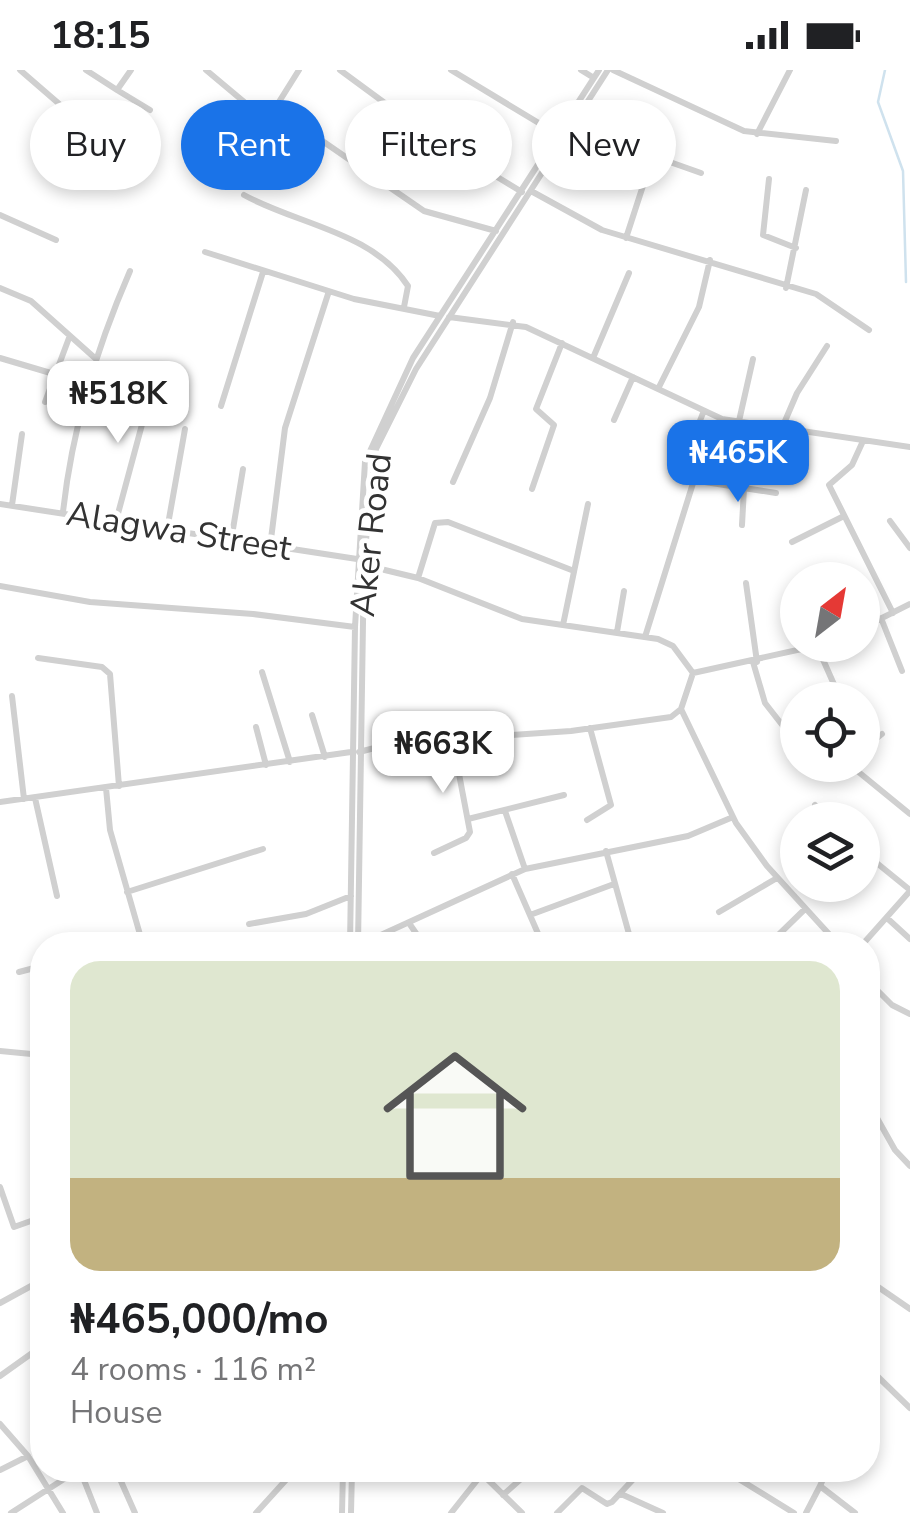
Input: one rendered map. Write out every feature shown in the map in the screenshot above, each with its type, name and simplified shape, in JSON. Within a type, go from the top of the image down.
[{"type":"street","points":[[20,70],[55,100]]},
{"type":"street","points":[[86,70],[134,100]]},
{"type":"street","points":[[117,90],[131,70]]},
{"type":"street","points":[[206,70],[241,100]]},
{"type":"street","points":[[282,100],[300,70]]},
{"type":"street","points":[[340,70],[428,134],[526,191],[626,238],[710,260],[834,302],[869,330]]},
{"type":"street","points":[[451,70],[532,118]]},
{"type":"street","points":[[580,70],[594,78]]},
{"type":"street","name":"Aker Road","points":[[580,100],[599,70]]},
{"type":"street","points":[[611,70],[706,116],[757,134],[836,141]]},
{"type":"street","name":"Aker Road","points":[[590,100],[611,70]]},
{"type":"street","points":[[757,134],[790,70]]},
{"type":"street","points":[[325,143],[424,211],[496,231]]},
{"type":"street","points":[[676,165],[701,173]]},
{"type":"street","points":[[769,179],[763,235],[796,248]]},
{"type":"street","name":"Aker Road","points":[[444,316],[532,182]]},
{"type":"street","points":[[626,238],[642,190]]},
{"type":"street","points":[[786,288],[806,190]]},
{"type":"street","name":"Aker Road","points":[[358,932],[354,627],[376,449],[444,316],[496,231],[526,191]]},
{"type":"street","points":[[244,195],[329,228],[384,262],[408,286],[404,308]]},
{"type":"street","points":[[0,214],[56,240]]},
{"type":"street","points":[[205,252],[329,291],[444,316],[512,322],[722,419],[910,447]]},
{"type":"street","points":[[658,389],[698,308],[710,260]]},
{"type":"street","points":[[63,512],[71,452],[96,360],[130,270]]},
{"type":"street","points":[[221,406],[263,272]]},
{"type":"street","points":[[593,358],[629,274]]},
{"type":"street","points":[[0,288],[31,301],[96,360]]},
{"type":"street","points":[[270,547],[285,428],[329,291]]},
{"type":"street","points":[[453,482],[490,398],[512,322]]},
{"type":"street","points":[[45,402],[70,337]]},
{"type":"street","points":[[532,489],[554,425],[536,409],[562,343]]},
{"type":"street","points":[[782,428],[797,392],[827,346]]},
{"type":"street","points":[[0,358],[54,374]]},
{"type":"street","points":[[738,422],[754,359]]},
{"type":"street","points":[[614,420],[633,377]]},
{"type":"street","points":[[116,522],[154,380]]},
{"type":"street","points":[[703,412],[680,472],[694,480],[776,493]]},
{"type":"street","points":[[705,482],[722,419]]},
{"type":"street","points":[[167,530],[184,429]]},
{"type":"street","points":[[12,506],[22,434]]},
{"type":"street","points":[[863,441],[852,465],[829,485],[893,612]]},
{"type":"street","points":[[231,541],[243,468]]},
{"type":"street","points":[[693,673],[674,646],[645,637],[694,480]]},
{"type":"street","points":[[742,525],[744,488]]},
{"type":"street","name":"Alagwa Street","points":[[0,504],[361,562],[418,578],[522,618],[645,637]]},
{"type":"street","points":[[562,625],[588,504]]},
{"type":"street","points":[[792,542],[842,517]]},
{"type":"street","points":[[890,521],[910,548]]},
{"type":"street","points":[[418,578],[435,523],[448,522],[574,571]]},
{"type":"street","name":"Aker Road","points":[[350,932],[361,562]]},
{"type":"street","points":[[746,583],[755,662],[765,703],[780,722]]},
{"type":"street","points":[[0,586],[90,602],[253,614],[354,627]]},
{"type":"street","points":[[617,632],[624,591]]},
{"type":"street","points":[[902,671],[881,618],[910,604]]},
{"type":"street","points":[[693,673],[780,655]]},
{"type":"street","points":[[38,658],[102,668],[110,674],[119,786]]},
{"type":"street","points":[[262,672],[290,762]]},
{"type":"street","points":[[0,802],[325,757],[394,743],[590,728],[671,717],[681,709],[693,673]]},
{"type":"street","points":[[12,696],[24,799]]},
{"type":"street","points":[[681,709],[733,817],[777,878],[826,932]]},
{"type":"street","points":[[312,715],[325,757]]},
{"type":"street","points":[[256,727],[266,765]]},
{"type":"street","points":[[587,820],[610,805],[590,728]]},
{"type":"street","points":[[434,853],[468,836],[452,737]]},
{"type":"street","points":[[871,782],[910,814]]},
{"type":"street","points":[[106,788],[110,830],[140,932]]},
{"type":"street","points":[[467,820],[564,796]]},
{"type":"street","points":[[35,798],[58,896]]},
{"type":"street","points":[[505,811],[525,869]]},
{"type":"street","points":[[387,932],[525,869],[688,836],[733,817]]},
{"type":"street","points":[[128,892],[263,849]]},
{"type":"street","points":[[606,852],[628,932]]},
{"type":"street","points":[[874,932],[910,891],[880,866]]},
{"type":"street","points":[[512,874],[538,932]]},
{"type":"street","points":[[719,912],[777,878]]},
{"type":"street","points":[[530,914],[614,884]]},
{"type":"street","points":[[249,924],[306,914],[350,896]]},
{"type":"street","points":[[781,932],[804,910]]},
{"type":"street","points":[[887,918],[910,939]]},
{"type":"street","points":[[409,922],[416,932]]},
{"type":"street","points":[[20,972],[30,969]]},
{"type":"street","points":[[880,993],[910,1014]]},
{"type":"street","points":[[0,1051],[30,1054]]},
{"type":"street","points":[[880,1123],[895,1150],[910,1166]]},
{"type":"street","points":[[0,1187],[14,1227],[30,1221]]},
{"type":"street","points":[[0,1303],[30,1287]]},
{"type":"street","points":[[880,1288],[910,1309]]},
{"type":"street","points":[[0,1376],[30,1355]]},
{"type":"street","points":[[880,1378],[910,1408]]},
{"type":"street","points":[[0,1424],[30,1459]]},
{"type":"street","points":[[0,1470],[28,1456]]},
{"type":"street","points":[[44,1482],[63,1513]]},
{"type":"street","points":[[11,1513],[63,1482]]},
{"type":"street","points":[[84,1482],[97,1513]]},
{"type":"street","points":[[121,1482],[135,1513]]},
{"type":"street","points":[[256,1513],[283,1482]]},
{"type":"street","points":[[339,1511],[342,1482]]},
{"type":"street","points":[[350,1513],[351,1482]]},
{"type":"street","points":[[451,1513],[473,1482]]},
{"type":"street","points":[[490,1482],[522,1513]]},
{"type":"street","points":[[504,1495],[518,1482]]},
{"type":"street","points":[[558,1513],[582,1488],[607,1504],[632,1482]]},
{"type":"street","points":[[744,1482],[794,1513]]},
{"type":"street","points":[[806,1513],[822,1482]]},
{"type":"street","points":[[820,1486],[856,1513]]},
{"type":"street","points":[[621,1494],[663,1513]]},
{"type":"waterway","points":[[885,70],[878,102],[903,171],[906,282]]}]
